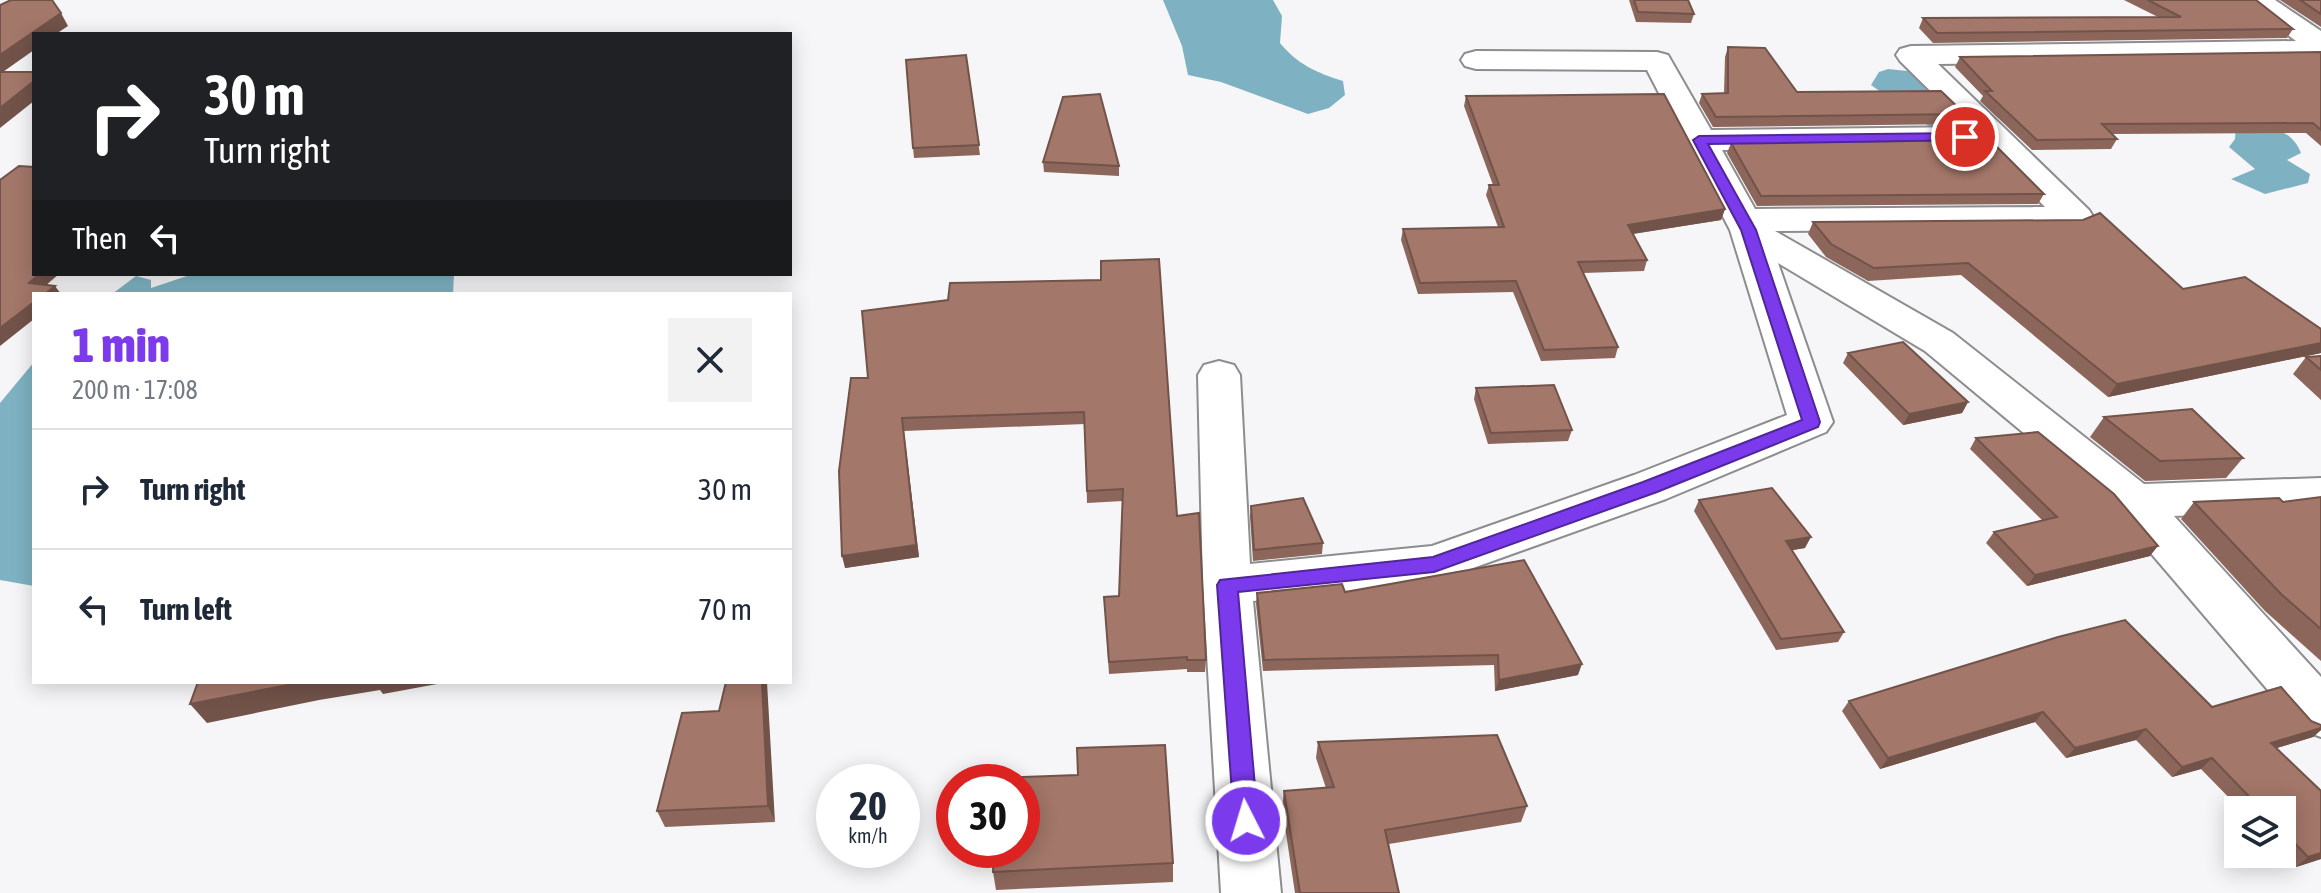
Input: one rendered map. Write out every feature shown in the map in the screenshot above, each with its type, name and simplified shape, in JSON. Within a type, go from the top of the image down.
[{"type":"street","points":[[2256,0],[2321,47]]},
{"type":"street","points":[[1746,225],[2076,218],[1911,55],[2321,47]]},
{"type":"street","points":[[1227,585],[1434,564],[1650,487],[1811,422],[1746,225],[1657,61],[1476,60]]},
{"type":"street","points":[[1699,140],[1995,137]]},
{"type":"street","points":[[1746,225],[1939,342],[2132,501],[2321,714]]},
{"type":"street","points":[[1219,375],[1227,585],[1251,893]]},
{"type":"street","points":[[2132,501],[2321,494]]},
{"type":"water","points":[[1163,0],[1273,0],[1282,16],[1280,43],[1308,67],[1343,81],[1345,95],[1329,108],[1308,114],[1221,82],[1188,75],[1182,46]]},
{"type":"water","points":[[1888,69],[1917,72],[1972,126],[1940,134],[1871,85],[1879,72]]},
{"type":"water","points":[[2236,126],[2266,127],[2290,137],[2301,153],[2287,160],[2310,174],[2308,183],[2265,194],[2231,179],[2255,169],[2229,147],[2235,139]]},
{"type":"water","points":[[136,276],[151,280],[151,288],[187,276],[454,276],[453,292],[115,292]]},
{"type":"water","points":[[32,364],[32,586],[0,580],[0,403]]},
{"type":"building","points":[[11,0],[52,0],[61,13],[0,55],[0,5]]},
{"type":"building","points":[[1634,0],[1688,0],[1694,14],[1638,12]]},
{"type":"building","points":[[2148,0],[2256,0],[2293,29],[1937,33],[1923,18],[2181,17]]},
{"type":"building","points":[[2300,0],[2321,0],[2321,14]]},
{"type":"building","points":[[1728,47],[1765,48],[1797,92],[1941,91],[1965,114],[1716,117],[1702,94],[1728,93]]},
{"type":"building","points":[[2321,52],[2321,130],[2313,123],[2102,124],[2117,139],[2037,140],[1985,91],[1992,91],[1960,57]]},
{"type":"building","points":[[966,55],[979,145],[913,148],[906,60]]},
{"type":"building","points":[[0,72],[32,72],[32,83],[0,108]]},
{"type":"building","points":[[1100,94],[1119,166],[1043,162],[1063,97]]},
{"type":"building","points":[[1664,94],[1725,209],[1628,225],[1647,260],[1578,262],[1618,347],[1544,350],[1516,281],[1420,283],[1403,229],[1504,227],[1489,185],[1499,185],[1466,96]]},
{"type":"building","points":[[1990,140],[2044,194],[1761,196],[1731,143]]},
{"type":"building","points":[[19,166],[32,167],[32,276],[37,276],[29,283],[55,286],[48,292],[32,292],[32,304],[0,328],[0,180]]},
{"type":"building","points":[[2100,213],[2183,289],[2245,277],[2321,329],[2321,343],[2117,384],[1968,263],[1874,268],[1831,244],[1813,222],[2083,220]]},
{"type":"building","points":[[1159,259],[1177,516],[1199,513],[1206,660],[1187,660],[1187,657],[1109,662],[1104,597],[1119,596],[1123,489],[1087,491],[1084,412],[902,418],[916,545],[842,556],[839,471],[851,378],[868,378],[862,311],[948,300],[950,283],[1101,280],[1101,261]]},
{"type":"building","points":[[1903,342],[1968,402],[1909,414],[1848,353]]},
{"type":"building","points":[[2321,356],[2321,370],[2306,357]]},
{"type":"building","points":[[1554,385],[1572,430],[1491,433],[1476,388]]},
{"type":"building","points":[[2192,409],[2243,458],[2160,461],[2104,417]]},
{"type":"building","points":[[2038,432],[2114,494],[2158,546],[2035,575],[1994,532],[2057,517],[1976,438]]},
{"type":"building","points":[[1772,488],[1811,537],[1786,541],[1844,632],[1781,639],[1699,500]]},
{"type":"building","points":[[2321,497],[2321,629],[2281,594],[2194,502],[2279,498],[2283,502]]},
{"type":"building","points":[[1303,498],[1323,543],[1254,550],[1251,506]]},
{"type":"building","points":[[1524,560],[1582,664],[1499,680],[1498,655],[1264,660],[1257,593],[1342,584],[1345,592]]},
{"type":"building","points":[[2125,620],[2212,707],[2281,687],[2311,721],[2321,725],[2321,728],[2271,743],[2321,791],[2321,853],[2308,857],[2296,845],[2296,796],[2249,796],[2212,758],[2182,767],[2146,729],[2075,748],[2043,712],[1888,758],[1849,701],[2058,637]]},
{"type":"building","points":[[197,684],[293,684],[190,704]]},
{"type":"building","points":[[726,684],[762,684],[768,806],[657,811],[682,713],[719,711]]},
{"type":"building","points":[[1497,735],[1527,806],[1385,830],[1399,893],[1300,893],[1284,791],[1334,787],[1318,742]]},
{"type":"building","points":[[1165,745],[1173,863],[993,872],[993,868],[1040,868],[1040,776],[1078,775],[1077,748]]},
{"type":"route","points":[[1246,821],[1227,585],[1434,564],[1650,487],[1811,422],[1748,230],[1699,140],[1965,137]]}]
